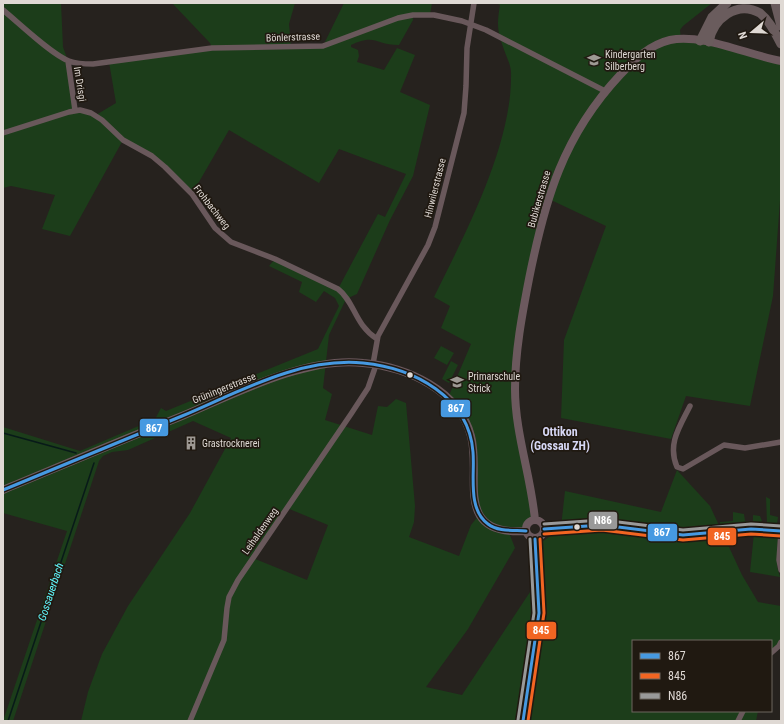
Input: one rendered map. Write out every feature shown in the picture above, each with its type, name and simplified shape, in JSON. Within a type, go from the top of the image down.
[{"type":"highway","points":[[700,41],[712,18],[727,3]]},
{"type":"highway","points":[[775,3],[781,26]]},
{"type":"highway","points":[[709,42],[713,27],[722,16],[732,9],[744,7],[755,10],[763,16],[781,44]]},
{"type":"main road","name":"Bubikerstrasse","points":[[535,520],[531,484],[516,414],[516,362],[520,330],[547,200],[557,173],[582,123],[605,92],[635,59],[670,40],[709,42],[749,54],[781,60]]},
{"type":"main road","name":"Grüningerstrasse","points":[[3,490],[257,384],[308,368],[354,362],[375,364],[414,376],[432,386],[451,401],[465,420],[471,437],[474,500],[478,513],[485,521],[496,527],[526,531]]},
{"type":"main road","points":[[535,520],[541,522],[544,529],[542,536],[535,539],[528,536],[526,531],[527,525],[535,520]]},
{"type":"street","name":"Hinwilerstrasse","points":[[375,364],[377,339],[392,308],[428,245],[435,227],[464,113],[467,48],[472,24],[474,3]]},
{"type":"street","name":"Bönlerstrasse","points":[[3,10],[57,54],[68,61],[81,64],[93,64],[212,48],[323,46],[393,20],[413,15],[434,15],[472,24],[605,92]]},
{"type":"street","name":"Im Drisgi","points":[[68,61],[75,110]]},
{"type":"street","name":"Frohbachweg","points":[[75,110],[96,115],[123,140],[152,156],[192,194],[215,228],[231,242],[274,259],[339,291],[346,299],[364,329],[377,339]]},
{"type":"street","points":[[3,133],[75,110]]},
{"type":"street","name":"Leihaldenweg","points":[[190,721],[224,640],[229,597],[238,580],[368,388],[375,364]]},
{"type":"street","points":[[690,406],[673,440],[673,457],[677,466],[683,469],[692,465],[714,449],[724,445],[744,448],[781,442]]},
{"type":"street","points":[[544,529],[602,525],[683,535],[751,529],[781,531],[779,560],[781,570]]},
{"type":"street","points":[[522,721],[539,613],[535,539]]},
{"type":"street","points":[[772,652],[781,642]]},
{"type":"street","points":[[738,721],[742,712]]},
{"type":"green space","points":[[3,3],[61,3],[63,47],[68,61],[75,110],[96,115],[116,103],[109,62],[212,48],[210,43],[172,3],[295,3],[289,24],[291,46],[323,46],[344,3],[432,3],[430,15],[413,15],[413,20],[399,45],[391,45],[375,40],[365,40],[351,45],[351,47],[358,50],[359,56],[357,62],[384,70],[397,48],[415,55],[400,92],[430,105],[413,176],[390,220],[357,294],[346,299],[329,335],[323,388],[332,394],[325,420],[372,435],[378,406],[387,407],[396,399],[406,403],[415,506],[414,522],[409,537],[459,556],[471,525],[479,515],[471,437],[448,398],[471,344],[441,328],[450,306],[434,297],[473,217],[496,158],[504,129],[510,100],[511,72],[498,30],[500,5],[496,3],[712,3],[683,26],[680,30],[681,39],[781,61],[781,187],[773,296],[750,406],[686,396],[671,439],[561,418],[564,340],[606,226],[551,200],[534,257],[515,390],[533,520],[526,527],[508,530],[515,548],[468,629],[426,687],[462,695],[532,589],[530,631],[516,721],[81,721],[88,692],[102,654],[128,606],[190,513],[231,438],[193,421],[128,450],[112,452],[103,456],[99,461],[13,721],[3,721],[67,531],[3,513],[3,427],[80,451],[155,419],[161,408],[166,411],[318,349],[339,306],[335,298],[324,291],[316,302],[299,292],[302,282],[269,266],[275,259],[338,289],[378,214],[385,217],[406,174],[339,149],[319,183],[229,130],[192,194],[165,167],[123,140],[70,236],[42,229],[55,195],[11,186],[3,188]],"holes":[[[287,508],[328,525],[307,580],[253,558]]]},
{"type":"green space","points":[[441,346],[454,353],[447,365],[434,358]]},
{"type":"green space","points":[[451,361],[458,365],[449,383],[442,379]]},
{"type":"green space","points":[[677,470],[710,506],[742,575],[758,602],[781,606],[781,642],[772,652],[772,640],[632,640],[632,712],[758,712],[756,721],[522,721],[539,588],[540,548],[542,548],[543,541],[552,535],[567,535],[592,530],[634,533],[645,532],[618,526],[561,527],[565,491],[661,512]]},
{"type":"green space","points":[[766,497],[770,499],[770,515],[778,517],[777,524],[767,523]]},
{"type":"green space","points":[[733,512],[744,514],[745,521],[753,521],[753,515],[760,516],[762,521],[760,523],[720,526],[720,522],[733,521]]},
{"type":"green space","points":[[754,533],[778,534],[777,566],[780,577],[750,572]]},
{"type":"waterway","name":"Gossauerbach","points":[[3,433],[76,453]]},
{"type":"waterway","name":"Gossauerbach","points":[[8,721],[94,463]]},
{"type":"transit line","name":"867","points":[[3,490],[270,378],[316,365],[363,363],[401,371],[436,389],[450,401],[461,416],[469,433],[473,452],[473,491],[477,510],[481,518],[492,527],[506,530],[526,531]]},
{"type":"transit line","name":"N86","points":[[544,524],[602,520],[683,530],[751,524],[781,526]]},
{"type":"transit line","name":"867","points":[[544,529],[602,525],[683,535],[751,529],[781,531]]},
{"type":"transit line","name":"845","points":[[544,534],[602,530],[683,540],[751,534],[781,536]]},
{"type":"transit line","name":"N86","points":[[518,720],[534,613],[530,539]]},
{"type":"transit line","name":"867","points":[[523,721],[539,613],[535,539]]},
{"type":"transit line","name":"845","points":[[528,721],[544,613],[540,539]]},
{"type":"place","name":"Kindergarten Silberberg","points":[[594,60]]},
{"type":"place","name":"Primarschule Strick","points":[[457,382]]},
{"type":"place","name":"Grastrocknerei","points":[[191,443]]},
{"type":"district","name":"Ottikon (Gossau ZH)","points":[[560,439]]}]
